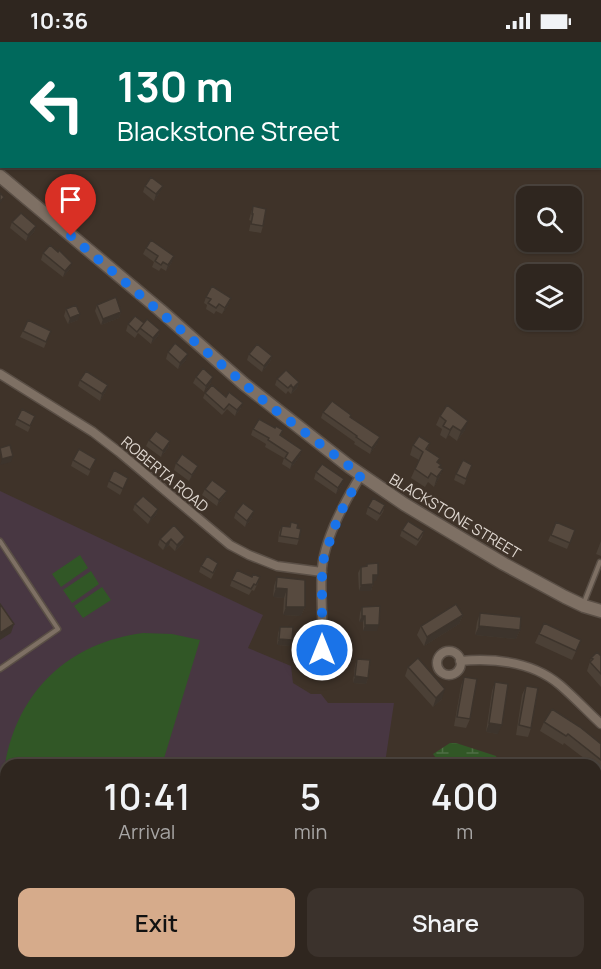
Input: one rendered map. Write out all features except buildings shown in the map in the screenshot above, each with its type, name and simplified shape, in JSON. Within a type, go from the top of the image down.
[{"type":"main road","name":"BLACKSTONE STREET","points":[[0,176],[253,392],[361,475],[404,504],[494,558],[565,597],[601,611]]},
{"type":"street","name":"ROBERTA ROAD","points":[[0,374],[93,432],[230,545],[277,566],[322,572]]},
{"type":"street","points":[[315,674],[322,650],[324,557],[332,531],[361,475]]},
{"type":"street","points":[[460,661],[506,662],[544,674],[558,683],[601,724]]},
{"type":"lane","points":[[0,541],[58,629],[0,669]]},
{"type":"lane","points":[[583,605],[600,562]]},
{"type":"shaded area","points":[[0,491],[263,615],[248,648],[291,666],[293,683],[311,694],[321,694],[328,703],[394,703],[386,759],[0,759]]},
{"type":"green space","points":[[80,555],[88,568],[61,587],[52,574]]},
{"type":"green space","points":[[91,571],[99,584],[72,603],[63,590]]},
{"type":"green space","points":[[102,587],[111,600],[83,618],[74,606]]},
{"type":"green space","points":[[143,633],[172,634],[200,640],[164,759],[7,759],[19,719],[32,697],[48,677],[68,661],[90,648],[115,639]]},
{"type":"green space","points":[[450,743],[456,743],[496,756],[497,759],[437,759],[433,754]]},
{"type":"route","points":[[71,236],[270,406],[361,475],[339,515],[326,548],[322,572],[322,650]]}]
